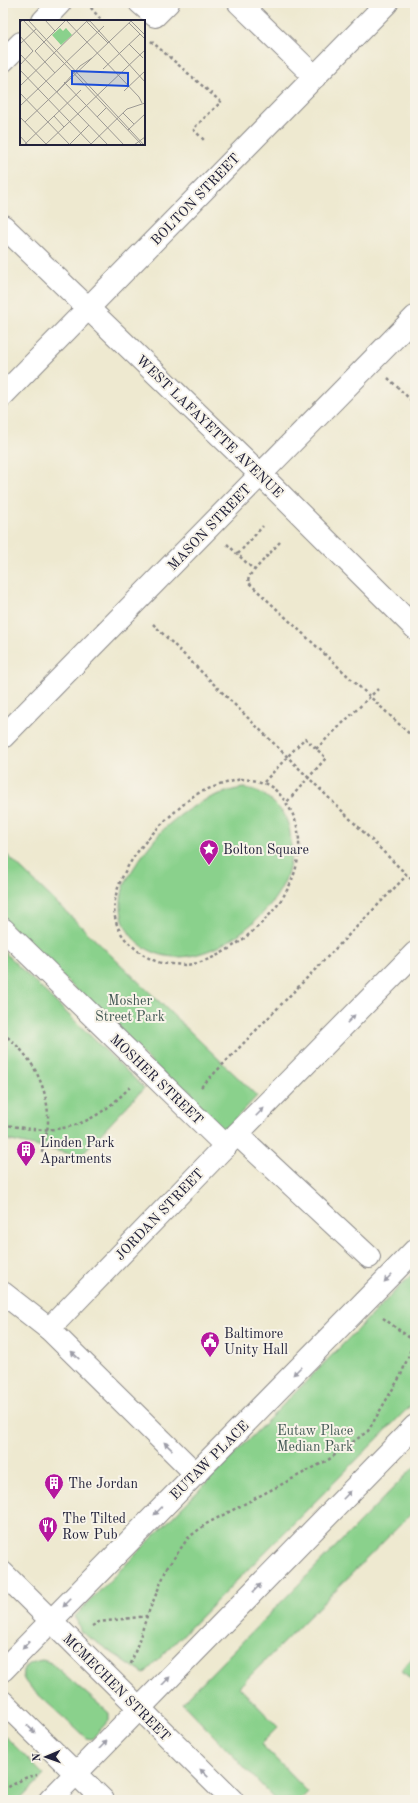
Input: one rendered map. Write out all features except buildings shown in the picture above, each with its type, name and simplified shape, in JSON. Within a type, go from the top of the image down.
[{"type":"street","points":[[44,20],[60,3]]},
{"type":"street","points":[[140,3],[155,16],[168,3]]},
{"type":"street","points":[[239,3],[315,77]]},
{"type":"street","name":"BOLTON STREET","points":[[3,395],[387,3]]},
{"type":"street","points":[[3,61],[20,44]]},
{"type":"street","name":"WEST LAFAYETTE AVENUE","points":[[3,226],[261,474],[415,628]]},
{"type":"street","name":"MASON STREET","points":[[3,737],[415,317]]},
{"type":"street","name":"MOSHER STREET","points":[[3,929],[184,1105],[231,1140],[369,1257]]},
{"type":"street","name":"JORDAN STREET","points":[[49,1329],[231,1140],[415,953]]},
{"type":"street","name":"EUTAW PLACE","points":[[3,1670],[50,1620],[196,1474],[415,1250]]},
{"type":"street","points":[[3,1293],[49,1329],[196,1474]]},
{"type":"street","points":[[50,1800],[415,1426]]},
{"type":"street","name":"MCMECHEN STREET","points":[[3,1573],[232,1800]]},
{"type":"street","points":[[3,1702],[103,1800]]},
{"type":"path","points":[[87,3],[101,20]]},
{"type":"path","points":[[149,38],[220,102],[193,129],[205,141]]},
{"type":"path","points":[[371,362],[415,404]]},
{"type":"path","points":[[210,526],[254,570]]},
{"type":"path","points":[[238,554],[263,526]]},
{"type":"path","points":[[280,542],[249,576],[248,582],[415,739]]},
{"type":"path","points":[[153,624],[415,883]]},
{"type":"path","points":[[316,749],[378,689]]},
{"type":"path","points":[[264,782],[305,738],[326,758],[286,803]]},
{"type":"path","points":[[241,779],[264,782],[281,795],[294,814],[298,827],[299,848],[295,868],[286,892],[269,915],[255,929],[230,948],[206,959],[187,965],[166,964],[150,959],[137,950],[126,940],[117,924],[115,906],[118,886],[127,867],[148,839],[161,823],[194,796],[220,785],[241,779]]},
{"type":"path","points":[[184,1105],[407,875]]},
{"type":"path","points":[[3,1033],[20,1049],[34,1067],[42,1085],[48,1112],[48,1130],[42,1153]]},
{"type":"path","points":[[3,1124],[27,1130],[48,1130],[67,1128],[87,1121],[108,1107],[147,1069]]},
{"type":"path","points":[[131,1665],[147,1616],[167,1568],[188,1538],[206,1524],[328,1460],[368,1431],[401,1376],[415,1341],[380,1317],[368,1299]]},
{"type":"path","points":[[92,1627],[100,1622],[147,1616]]},
{"type":"path","points":[[3,1790],[25,1778],[37,1775]]},
{"type":"green space","points":[[243,788],[260,792],[274,803],[285,816],[291,837],[291,856],[289,868],[283,885],[272,902],[258,918],[223,944],[204,952],[184,957],[166,956],[144,947],[135,940],[128,931],[123,921],[121,910],[121,898],[124,886],[131,872],[161,832],[183,813],[211,797]]},
{"type":"green space","name":"Mosher Street Park","points":[[3,851],[257,1096],[223,1132],[3,919]]},
{"type":"green space","points":[[3,951],[144,1088],[80,1156],[3,1139]]},
{"type":"green space","name":"Eutaw Place Median Park","points":[[415,1271],[415,1401],[144,1674],[81,1632],[75,1616]]},
{"type":"green space","points":[[415,1466],[415,1510],[239,1687],[278,1727],[261,1744],[308,1792],[300,1800],[276,1800],[182,1703]]},
{"type":"green space","points":[[415,1655],[415,1683],[401,1670]]},
{"type":"green space","points":[[42,1660],[50,1662],[109,1713],[109,1720],[92,1739],[86,1738],[26,1682],[23,1677],[24,1669],[31,1663]]},
{"type":"green space","points":[[3,1734],[44,1775],[20,1800],[3,1800]]},
{"type":"place","name":"Bolton Square","points":[[209,866]]},
{"type":"place","name":"Linden Park Apartments","points":[[26,1167]]},
{"type":"place","name":"Baltimore Unity Hall","points":[[210,1358]]},
{"type":"place","name":"The Jordan","points":[[54,1500]]},
{"type":"place","name":"The Tilted Row Pub","points":[[48,1543]]}]
